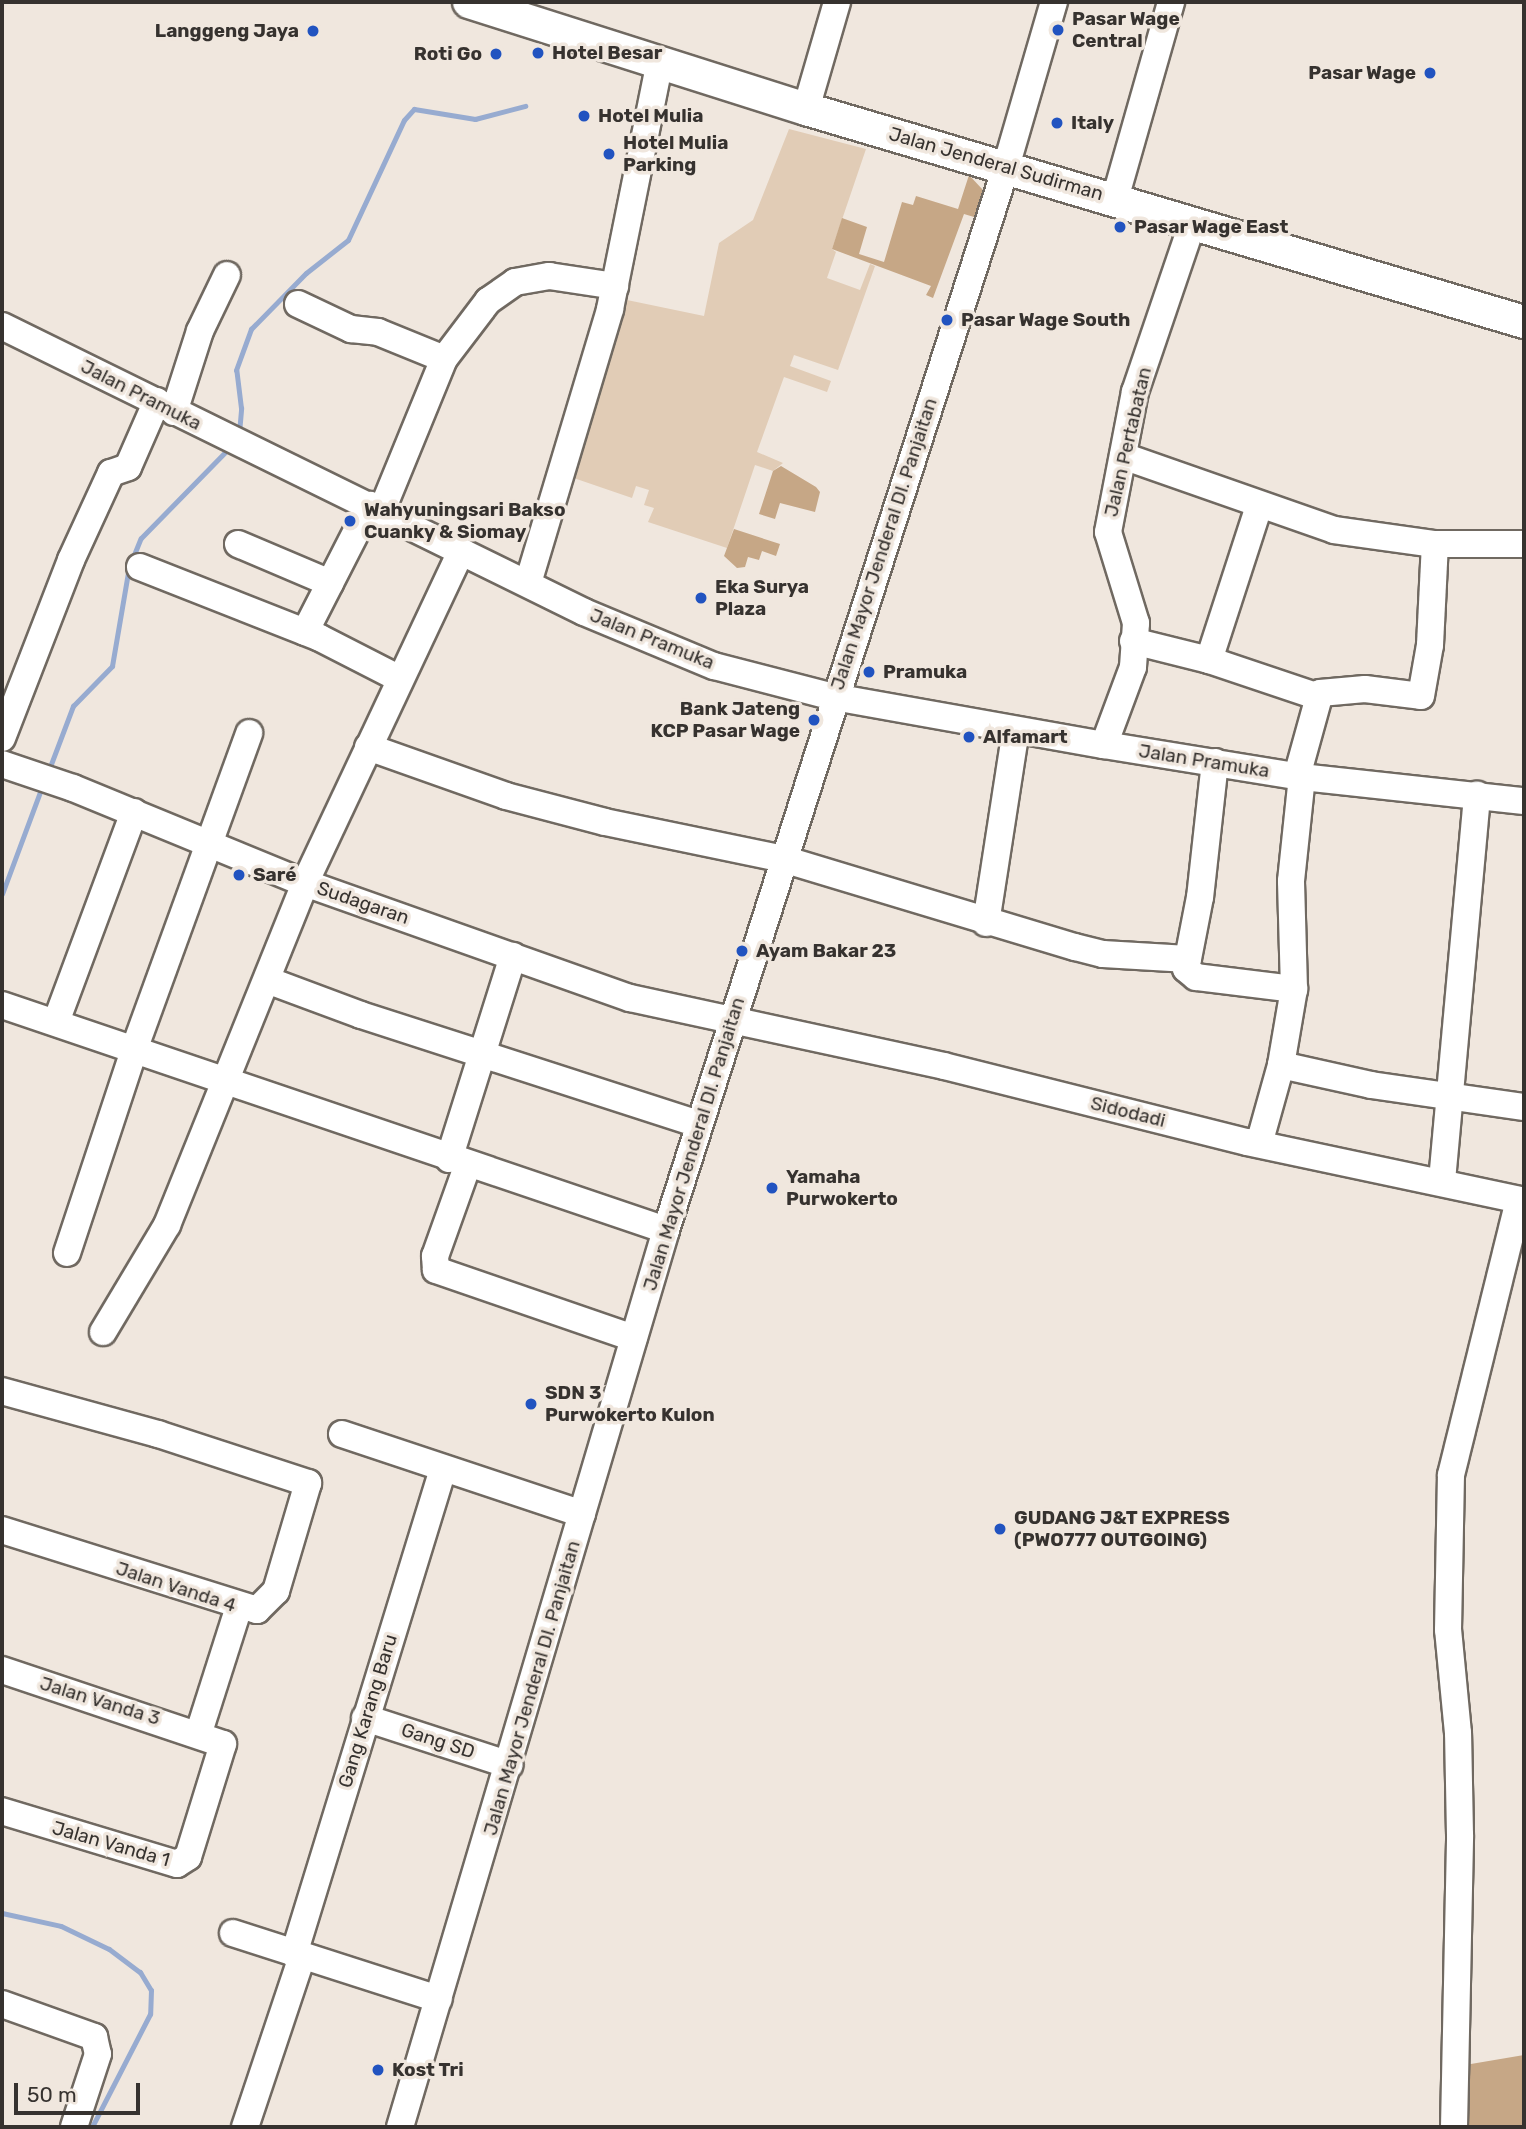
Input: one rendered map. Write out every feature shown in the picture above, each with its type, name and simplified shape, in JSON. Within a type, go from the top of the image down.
[{"type":"main road","name":"Jalan Jenderal Sudirman","points":[[469,2],[806,109],[1115,198],[1524,322]]},
{"type":"street","points":[[806,109],[837,2]]},
{"type":"street","name":"Jalan Mayor Jenderal DI. Panjaitan","points":[[400,2127],[510,1765],[666,1230],[834,697],[1006,167],[1054,2]]},
{"type":"street","points":[[1115,198],[1171,2]]},
{"type":"street","points":[[528,583],[615,286],[660,61]]},
{"type":"street","name":"Jalan Pertabatan","points":[[1104,745],[1133,667],[1136,623],[1108,532],[1135,392],[1193,222]]},
{"type":"street","points":[[2,738],[71,560],[111,473],[128,467],[165,406],[227,275]]},
{"type":"street","points":[[305,632],[330,583],[376,508],[444,359],[488,301],[515,282],[549,276],[615,286]]},
{"type":"street","points":[[298,304],[351,329],[378,332],[444,359]]},
{"type":"street","name":"Jalan Pramuka","points":[[3,331],[165,406],[675,653],[834,697],[1016,730],[1299,776],[1524,801]]},
{"type":"street","points":[[1123,456],[1259,506],[1334,530],[1435,544],[1524,544]]},
{"type":"street","points":[[1209,660],[1259,506]]},
{"type":"street","points":[[238,544],[330,583]]},
{"type":"street","points":[[1133,641],[1209,660],[1316,695],[1357,689],[1421,696],[1430,645],[1435,544]]},
{"type":"street","points":[[103,1332],[167,1226],[223,1080],[267,980],[304,883],[461,551]]},
{"type":"street","points":[[140,567],[305,632],[400,679]]},
{"type":"street","points":[[1259,1144],[1281,1065],[1294,989],[1291,881],[1299,776],[1316,695]]},
{"type":"street","points":[[986,923],[1016,730]]},
{"type":"street","points":[[66,1253],[135,1047],[248,733]]},
{"type":"street","points":[[368,747],[506,796],[783,859],[986,923],[1103,954],[1188,959]]},
{"type":"street","points":[[1215,762],[1200,897],[1187,972],[1196,977],[1294,989]]},
{"type":"street","name":"Sudagaran","points":[[14,768],[134,812],[304,883],[630,998],[731,1022]]},
{"type":"street","points":[[1442,1181],[1477,795]]},
{"type":"street","points":[[56,1022],[134,812]]},
{"type":"street","points":[[513,956],[482,1054],[435,1256],[436,1270],[634,1338]]},
{"type":"street","points":[[267,980],[482,1054],[699,1124]]},
{"type":"street","points":[[2,1005],[135,1047],[459,1162],[666,1230]]},
{"type":"street","name":"Sidodadi","points":[[731,1022],[934,1063],[1259,1144],[1522,1200]]},
{"type":"street","points":[[1281,1065],[1371,1085],[1524,1107]]},
{"type":"street","points":[[1454,2127],[1460,1835],[1458,1733],[1448,1630],[1451,1475],[1522,1200]]},
{"type":"street","name":"Jalan Vanda 4","points":[[2,1391],[158,1434],[308,1483],[271,1600],[257,1610],[239,1608],[2,1530]]},
{"type":"street","points":[[342,1434],[582,1514]]},
{"type":"street","name":"Gang Karang Baru","points":[[298,1955],[365,1718],[443,1469]]},
{"type":"street","points":[[199,1732],[239,1608]]},
{"type":"street","name":"Jalan Vanda 3","points":[[2,1670],[221,1739],[223,1746]]},
{"type":"street","name":"Gang SD","points":[[365,1718],[510,1765]]},
{"type":"street","name":"Jalan Vanda 1","points":[[2,1811],[177,1864],[188,1857],[223,1746]]},
{"type":"street","points":[[233,1933],[439,1999]]},
{"type":"street","points":[[245,2127],[298,1955]]},
{"type":"street","points":[[2,2004],[94,2036],[98,2054],[74,2127]]},
{"type":"shaded area","points":[[789,129],[866,149],[832,249],[836,252],[827,278],[860,290],[870,264],[875,266],[838,370],[794,355],[790,366],[831,381],[827,392],[784,377],[757,452],[783,463],[773,471],[755,465],[727,548],[648,522],[654,508],[644,505],[649,490],[636,486],[632,498],[562,474],[611,309],[624,311],[627,300],[704,316],[719,243],[753,220]]},
{"type":"shaded area","points":[[969,175],[983,190],[984,220],[964,214],[933,298],[926,295],[931,286],[832,249],[842,218],[867,227],[859,254],[884,262],[902,202],[913,205],[916,196],[958,209]]},
{"type":"shaded area","points":[[781,466],[820,492],[815,512],[780,503],[775,519],[759,514],[773,471]]},
{"type":"shaded area","points":[[734,529],[780,544],[776,556],[762,551],[759,560],[748,557],[745,567],[737,568],[724,556]]},
{"type":"shaded area","points":[[1524,2055],[1524,2127],[1466,2127],[1465,2065]]},
{"type":"waterway","points":[[239,433],[241,408],[236,370],[251,329],[306,273],[348,240],[404,120],[414,109],[475,119],[525,106]]},
{"type":"waterway","points":[[48,772],[73,706],[112,666],[129,567],[141,538],[230,447]]},
{"type":"waterway","points":[[2,894],[43,784]]},
{"type":"waterway","points":[[2,1913],[61,1926],[109,1949],[140,1972],[151,1990],[150,2014],[92,2127]]},
{"type":"place","name":"Pasar Wage Central","points":[[1058,30]]},
{"type":"place","name":"Langgeng Jaya","points":[[313,31]]},
{"type":"place","name":"Hotel Besar","points":[[538,53]]},
{"type":"place","name":"Roti Go","points":[[496,54]]},
{"type":"place","name":"Pasar Wage","points":[[1430,73]]},
{"type":"place","name":"Hotel Mulia","points":[[584,116]]},
{"type":"place","name":"Italy","points":[[1057,123]]},
{"type":"place","name":"Hotel Mulia Parking","points":[[609,154]]},
{"type":"place","name":"Pasar Wage East","points":[[1120,227]]},
{"type":"place","name":"Pasar Wage South","points":[[947,320]]},
{"type":"place","name":"Wahyuningsari Bakso Cuanky & Siomay","points":[[350,521]]},
{"type":"place","name":"Eka Surya Plaza","points":[[701,598]]},
{"type":"place","name":"Pramuka","points":[[869,672]]},
{"type":"place","name":"Bank Jateng KCP Pasar Wage","points":[[814,720]]},
{"type":"place","name":"Alfamart","points":[[969,737]]},
{"type":"place","name":"Saré","points":[[239,875]]},
{"type":"place","name":"Ayam Bakar 23","points":[[742,951]]},
{"type":"place","name":"Yamaha Purwokerto","points":[[772,1188]]},
{"type":"place","name":"SDN 3 Purwokerto Kulon","points":[[531,1404]]},
{"type":"place","name":"GUDANG J&T EXPRESS (PWO777 OUTGOING)","points":[[1000,1529]]},
{"type":"place","name":"Kost Tri","points":[[378,2070]]}]
